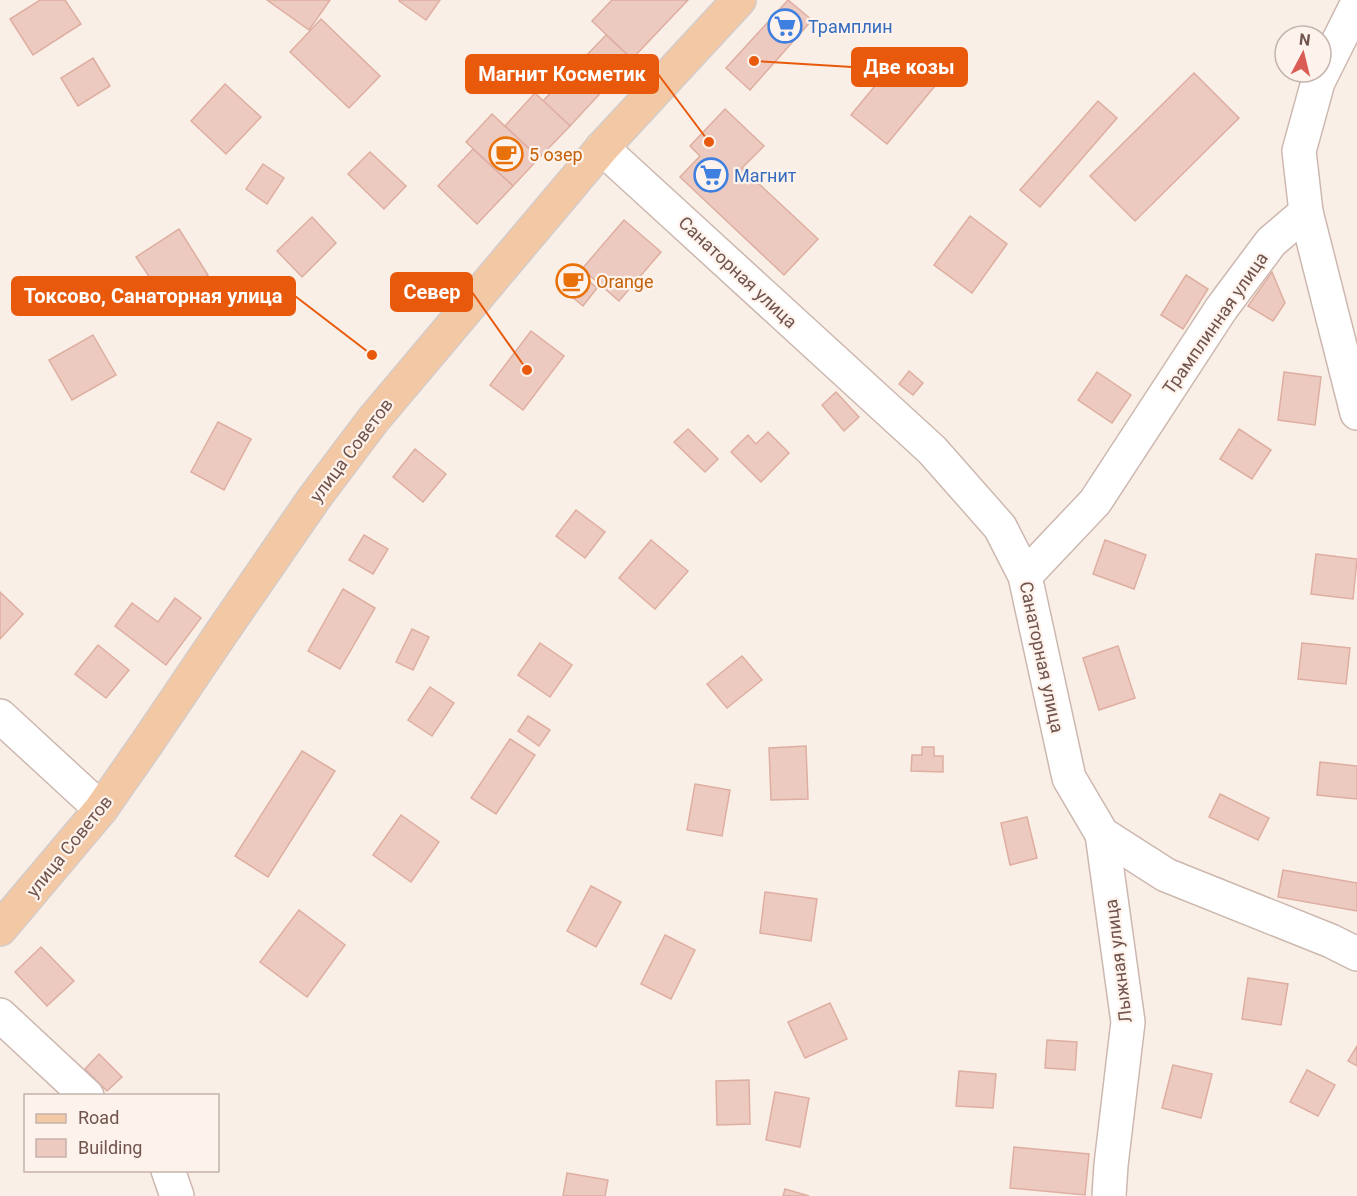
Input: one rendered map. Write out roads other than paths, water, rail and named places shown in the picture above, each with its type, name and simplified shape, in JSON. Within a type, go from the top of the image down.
[{"type":"main road","name":"улица Советов","points":[[0,929],[100,809],[315,497],[373,420],[602,148],[739,0]]},
{"type":"street","points":[[1357,4],[1318,82],[1299,151],[1306,212],[1357,413]]},
{"type":"street","name":"Санаторная улица","points":[[602,148],[932,450],[1000,527],[1025,576],[1069,778],[1102,834],[1166,875],[1331,941],[1357,954]]},
{"type":"street","name":"Трамплинная улица","points":[[1025,576],[1095,502],[1221,309],[1271,242],[1306,212]]},
{"type":"street","points":[[0,716],[100,809]]},
{"type":"street","name":"Лыжная улица","points":[[1102,834],[1128,1022],[1109,1196]]},
{"type":"street","points":[[0,1015],[86,1094]]},
{"type":"street","points":[[169,1172],[177,1196]]},
{"type":"place","name":"Трамплин","points":[[785,26]]},
{"type":"place","name":"Две козы","points":[[754,61]]},
{"type":"place","name":"Магнит Косметик","points":[[709,142]]},
{"type":"place","name":"5 озер","points":[[506,154]]},
{"type":"place","name":"Магнит","points":[[711,175]]},
{"type":"place","name":"Orange","points":[[573,281]]},
{"type":"place","name":"Токсово, Санаторная улица","points":[[372,355]]},
{"type":"place","name":"Север","points":[[527,370]]}]
